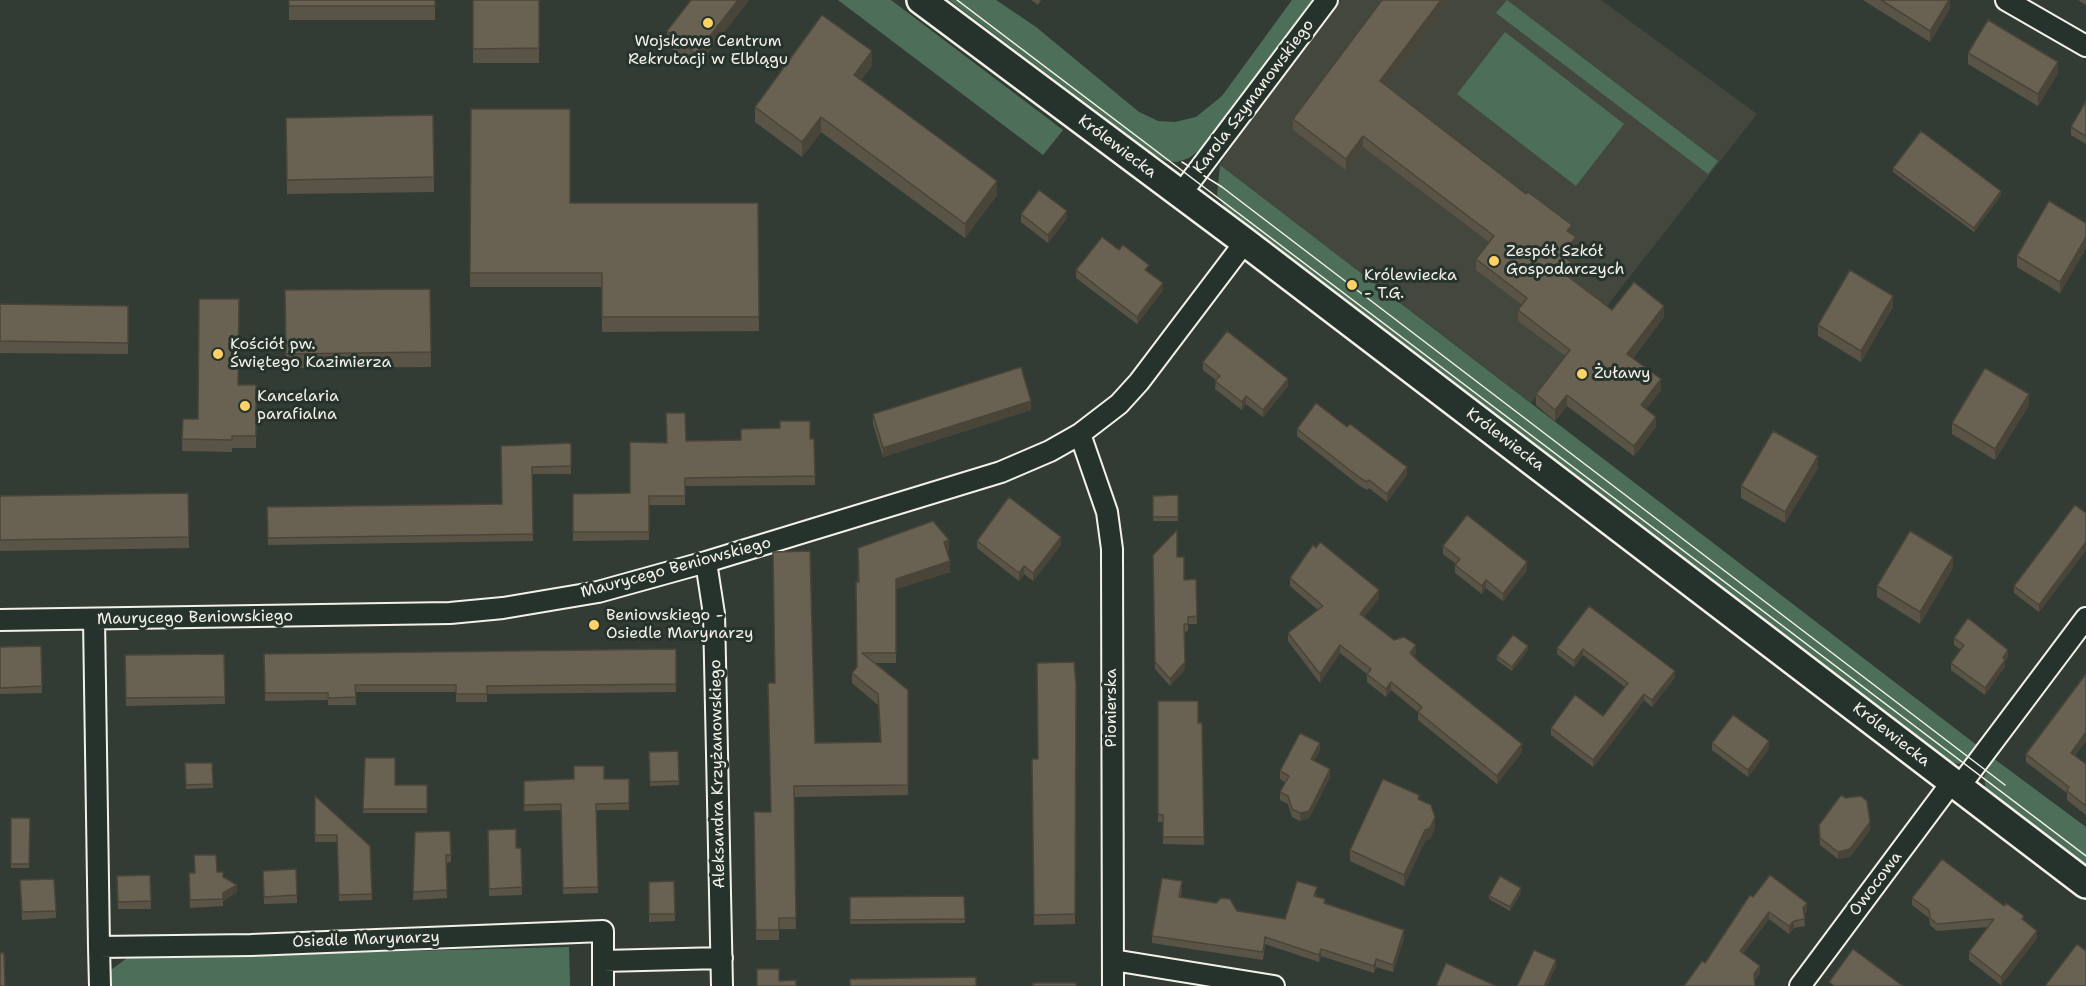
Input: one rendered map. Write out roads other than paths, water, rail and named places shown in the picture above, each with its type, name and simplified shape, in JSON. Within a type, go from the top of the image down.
[{"type":"main road","name":"Królewiecka","points":[[921,0],[1245,242],[2086,884]]},
{"type":"street","name":"Karola Szymanowskiego","points":[[1180,195],[1327,0]]},
{"type":"street","points":[[2006,0],[2086,46]]},
{"type":"street","name":"Maurycego Beniowskiego","points":[[0,620],[379,616],[474,611],[598,591],[706,562],[1001,472],[1050,451],[1080,434],[1119,404],[1139,382],[1245,242]]},
{"type":"street","name":"Pionierska","points":[[1080,434],[1107,512],[1112,549],[1113,986]]},
{"type":"street","name":"Aleksandra Krzyżanowskiego","points":[[706,562],[714,614],[722,986]]},
{"type":"street","name":"Owocowa","points":[[1800,986],[2086,618]]},
{"type":"street","points":[[94,619],[100,986]]},
{"type":"street","name":"Osiedle Marynarzy","points":[[99,947],[251,945],[603,931],[603,986]]},
{"type":"street","points":[[603,961],[722,958]]},
{"type":"street","points":[[1113,960],[1274,986]]},
{"type":"tram line","points":[[957,0],[2086,856]]},
{"type":"tram line","points":[[1182,162],[1222,187],[2005,785]]},
{"type":"place","name":"Wojskowe Centrum Rekrutacji w Elblągu","points":[[708,23]]},
{"type":"place","name":"Zespół Szkół Gospodarczych","points":[[1494,261]]},
{"type":"place","name":"Królewiecka - T.G.","points":[[1352,285]]},
{"type":"place","name":"Kościół pw. Świętego Kazimierza","points":[[218,354]]},
{"type":"place","name":"Żuławy","points":[[1582,374]]},
{"type":"place","name":"Kancelaria parafialna","points":[[245,406]]},
{"type":"place","name":"Beniowskiego - Osiedle Marynarzy","points":[[594,625]]}]
